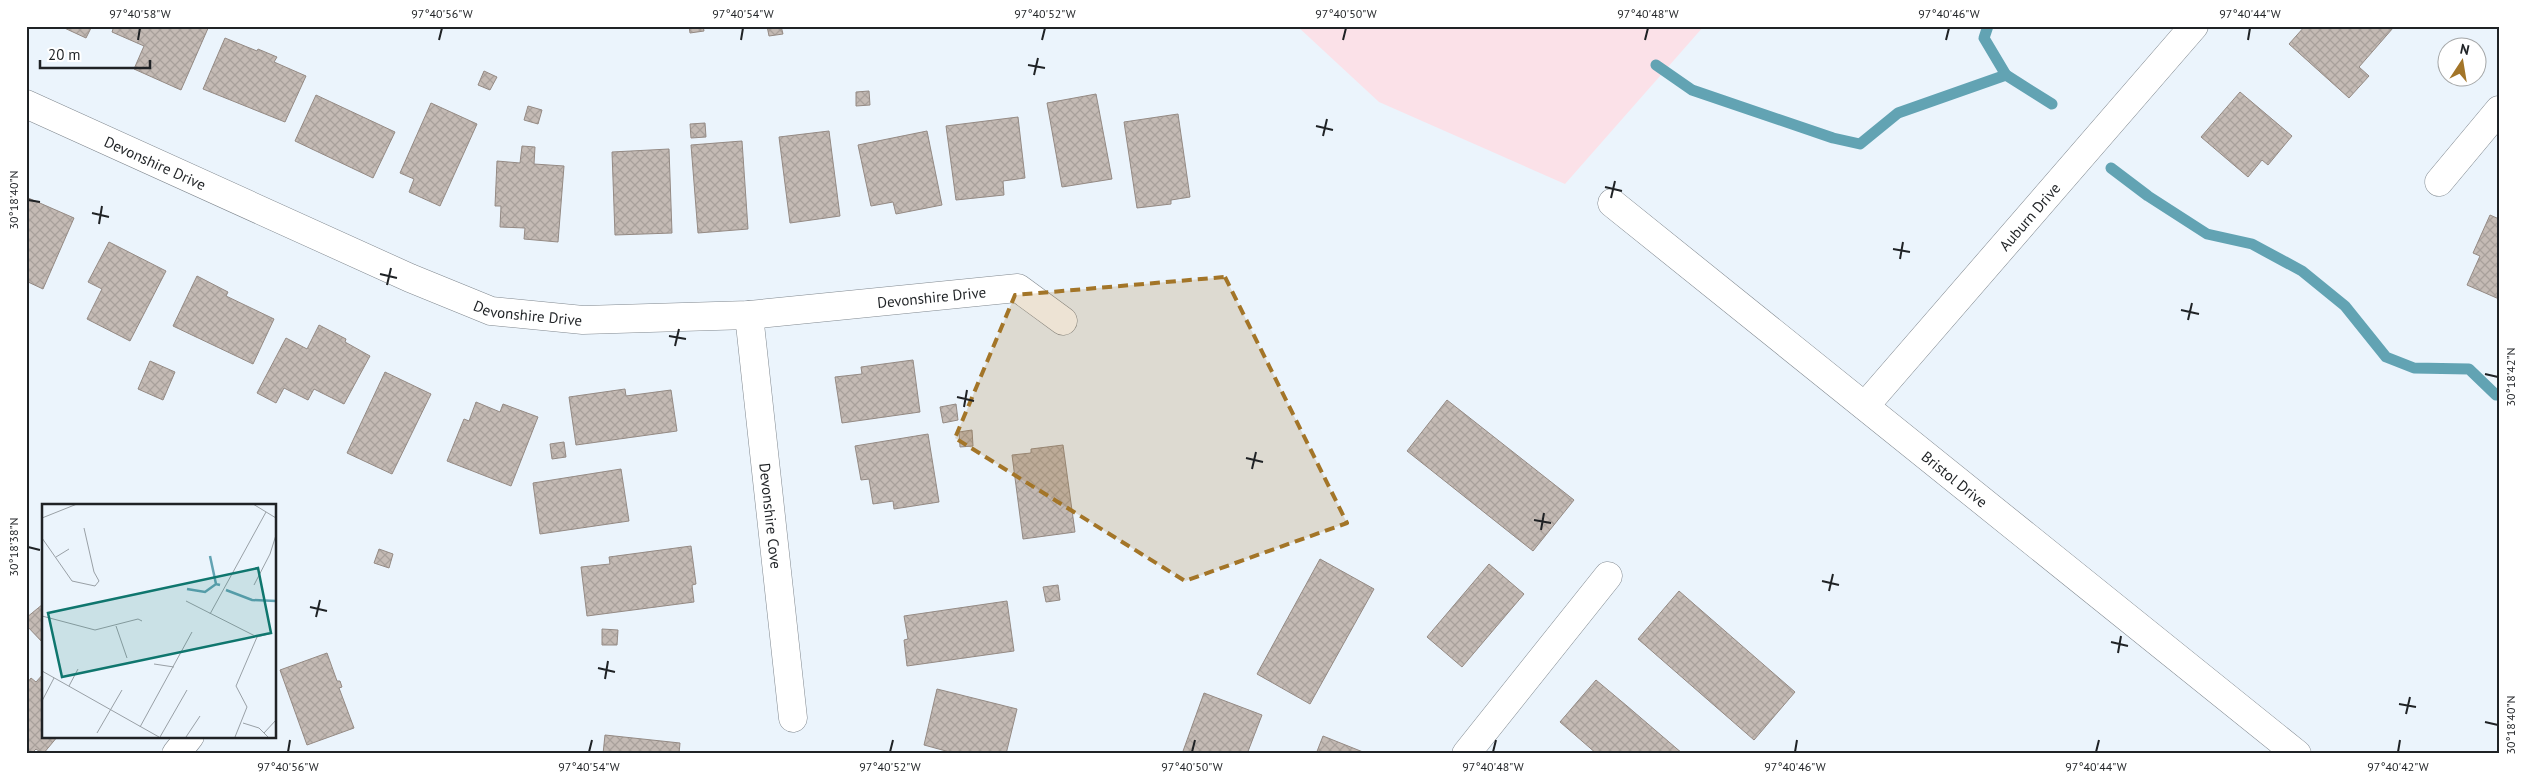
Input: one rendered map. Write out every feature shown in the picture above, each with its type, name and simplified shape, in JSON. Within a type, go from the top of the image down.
[{"type":"street","name":"Auburn Drive","points":[[1865,406],[2194,26]]},
{"type":"street","name":"Devonshire Drive","points":[[26,104],[410,278],[490,311],[583,320],[749,315],[1018,288],[1063,321]]},
{"type":"street","points":[[2439,182],[2499,110]]},
{"type":"street","name":"Bristol Drive","points":[[1612,203],[2297,754]]},
{"type":"street","name":"Devonshire Cove","points":[[749,315],[793,718]]},
{"type":"street","points":[[1466,754],[1608,576]]},
{"type":"street","points":[[176,754],[188,738]]},
{"type":"highlighted area","points":[[1225,277],[1347,523],[1185,581],[955,438],[1015,295]]},
{"type":"shaded area","points":[[1297,26],[1704,26],[1565,184],[1379,102]]},
{"type":"building","points":[[60,26],[92,26],[86,38]]},
{"type":"building","points":[[114,26],[209,26],[181,90],[134,69],[144,46],[112,32]]},
{"type":"building","points":[[689,26],[703,26],[704,31],[690,33]]},
{"type":"building","points":[[767,26],[781,26],[783,34],[769,36]]},
{"type":"building","points":[[2305,26],[2391,26],[2393,28],[2359,67],[2369,76],[2349,98],[2289,44]]},
{"type":"building","points":[[225,38],[277,57],[274,62],[306,76],[285,122],[203,89]]},
{"type":"building","points":[[484,71],[497,77],[490,90],[478,85]]},
{"type":"building","points":[[869,91],[870,105],[856,106],[856,92]]},
{"type":"building","points":[[2240,92],[2292,136],[2268,165],[2262,160],[2248,177],[2201,137]]},
{"type":"building","points":[[1096,94],[1112,179],[1062,187],[1047,103]]},
{"type":"building","points":[[316,95],[395,132],[373,178],[295,141]]},
{"type":"building","points":[[431,103],[477,124],[440,206],[409,192],[414,179],[400,173]]},
{"type":"building","points":[[528,106],[542,110],[538,124],[524,120]]},
{"type":"building","points":[[1178,114],[1190,197],[1171,200],[1171,204],[1137,208],[1124,122]]},
{"type":"building","points":[[1018,117],[1025,178],[1003,181],[1004,195],[956,200],[946,126]]},
{"type":"building","points":[[705,123],[706,137],[691,138],[690,124]]},
{"type":"building","points":[[829,131],[840,216],[790,223],[779,137]]},
{"type":"building","points":[[927,131],[942,205],[896,214],[893,202],[871,206],[858,145]]},
{"type":"building","points":[[742,141],[748,229],[698,233],[691,145]]},
{"type":"building","points":[[522,146],[535,147],[534,164],[564,166],[558,242],[524,239],[525,228],[500,227],[501,206],[495,206],[497,161],[520,163]]},
{"type":"building","points":[[669,149],[672,233],[615,235],[612,152]]},
{"type":"building","points":[[26,197],[74,218],[43,289],[26,281]]},
{"type":"building","points":[[2490,215],[2499,219],[2499,299],[2467,285],[2480,256],[2473,253]]},
{"type":"building","points":[[109,242],[166,271],[130,341],[87,319],[102,289],[88,282]]},
{"type":"building","points":[[197,276],[228,292],[226,296],[274,319],[253,364],[173,326]]},
{"type":"building","points":[[319,325],[346,339],[345,342],[370,356],[344,404],[314,389],[308,400],[284,388],[276,403],[257,393],[286,338],[307,349]]},
{"type":"building","points":[[913,360],[920,412],[842,423],[835,377],[862,374],[861,367]]},
{"type":"building","points":[[150,361],[175,372],[163,400],[138,389]]},
{"type":"building","points":[[385,372],[431,394],[392,474],[347,453]]},
{"type":"building","points":[[625,389],[626,396],[671,390],[677,431],[576,445],[569,397]]},
{"type":"building","points":[[1447,400],[1574,500],[1533,551],[1407,451]]},
{"type":"building","points":[[476,402],[500,412],[503,404],[538,417],[511,486],[447,461],[464,419],[469,421]]},
{"type":"building","points":[[956,404],[958,420],[943,423],[940,407]]},
{"type":"building","points":[[972,430],[973,446],[960,447],[959,432]]},
{"type":"building","points":[[928,434],[939,502],[894,509],[893,501],[873,504],[869,479],[861,480],[855,446]]},
{"type":"building","points":[[564,442],[566,457],[552,459],[550,444]]},
{"type":"building","points":[[1063,445],[1075,532],[1023,539],[1012,455],[1031,453],[1031,449]]},
{"type":"building","points":[[621,469],[629,521],[540,534],[533,483]]},
{"type":"building","points":[[691,546],[696,584],[692,585],[694,602],[587,616],[581,567],[610,564],[609,557]]},
{"type":"building","points":[[379,549],[393,554],[389,568],[374,563]]},
{"type":"building","points":[[1320,559],[1374,589],[1310,704],[1257,674]]},
{"type":"building","points":[[1489,564],[1524,594],[1462,667],[1427,637]]},
{"type":"building","points":[[1058,585],[1060,600],[1046,602],[1043,587]]},
{"type":"building","points":[[1679,591],[1795,692],[1754,740],[1638,639]]},
{"type":"building","points":[[1007,601],[1014,651],[907,666],[904,640],[908,639],[904,616]]},
{"type":"building","points":[[42,605],[42,642],[26,625],[26,618]]},
{"type":"building","points":[[602,629],[618,630],[617,645],[602,645]]},
{"type":"building","points":[[327,653],[337,681],[340,681],[342,687],[339,688],[354,728],[307,745],[280,670]]},
{"type":"building","points":[[42,675],[42,738],[56,738],[43,754],[36,749],[31,754],[26,754],[26,684],[31,678],[36,682]]},
{"type":"building","points":[[1596,680],[1683,754],[1597,754],[1560,722]]},
{"type":"building","points":[[937,689],[1017,709],[1006,754],[957,754],[924,745]]},
{"type":"building","points":[[1204,693],[1262,715],[1247,754],[1182,754]]},
{"type":"building","points":[[605,735],[680,743],[679,754],[603,754]]},
{"type":"building","points":[[1323,736],[1368,754],[1316,754]]},
{"type":"waterway","points":[[1988,26],[1984,38],[2006,75]]},
{"type":"waterway","points":[[1656,65],[1692,90],[1833,138],[1860,144],[1898,113],[2006,75],[2052,104]]},
{"type":"waterway","points":[[2111,168],[2148,196],[2207,234],[2252,244],[2302,271],[2345,306],[2386,357],[2414,368],[2469,369],[2496,395],[2499,395]]}]
